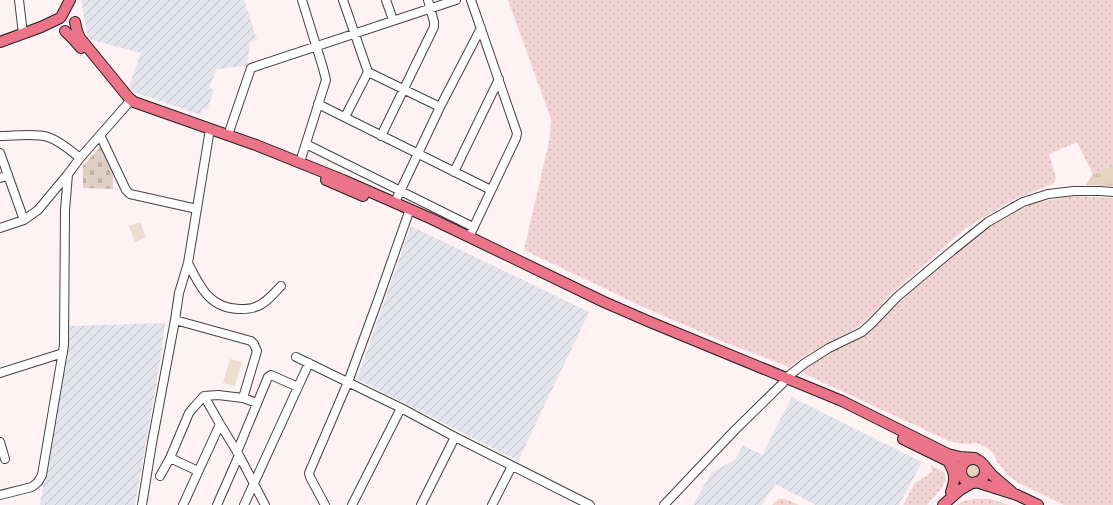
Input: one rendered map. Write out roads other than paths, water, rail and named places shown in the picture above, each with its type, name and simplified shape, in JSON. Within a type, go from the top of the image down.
[{"type":"main road","points":[[70,0],[58,24],[130,103],[138,103],[300,162],[395,202],[408,212],[615,314],[785,381],[848,404],[948,454],[978,459],[998,481],[1017,495]]},
{"type":"main road","points":[[70,0],[73,20],[80,38],[133,108],[314,175],[469,237],[615,307],[785,381],[856,415],[948,461],[961,472],[965,480],[1017,495],[1038,505]]},
{"type":"main road","points":[[0,42],[41,28],[65,15],[73,20]]},
{"type":"main road","points":[[41,28],[50,27],[70,31],[72,29],[73,20]]},
{"type":"main road","points":[[955,492],[964,463],[974,458]]},
{"type":"main road","points":[[948,461],[954,472],[955,492]]},
{"type":"main road","points":[[944,504],[955,492],[983,478],[985,475],[984,464]]},
{"type":"main road","points":[[955,492],[977,487],[993,488]]},
{"type":"street","points":[[19,0],[23,34]]},
{"type":"street","points":[[300,162],[326,80],[324,68],[302,0]]},
{"type":"street","points":[[343,0],[368,72],[440,107]]},
{"type":"street","points":[[386,0],[393,20]]},
{"type":"street","points":[[228,135],[251,68],[393,20],[429,4],[456,0]]},
{"type":"street","points":[[469,237],[517,133],[471,0]]},
{"type":"street","points":[[381,136],[434,27],[429,4]]},
{"type":"street","points":[[395,202],[440,107],[481,28]]},
{"type":"street","points":[[345,118],[368,72]]},
{"type":"street","points":[[454,172],[499,79]]},
{"type":"street","points":[[0,228],[24,220],[38,210],[80,158],[130,103]]},
{"type":"street","points":[[318,104],[491,190]]},
{"type":"street","points":[[100,135],[126,190],[130,194],[197,209]]},
{"type":"street","points":[[142,505],[179,293],[188,263],[209,135]]},
{"type":"street","points":[[0,136],[47,136],[58,141],[80,158]]},
{"type":"street","points":[[306,144],[473,227]]},
{"type":"street","points":[[0,153],[24,220]]},
{"type":"street","points":[[0,495],[32,487],[38,482],[42,475],[64,345],[64,210],[68,174]]},
{"type":"street","points":[[0,178],[8,175]]},
{"type":"street","points":[[664,505],[735,430],[785,381],[810,359],[862,332],[872,324],[898,297],[988,222],[1023,202],[1048,194],[1074,191],[1113,192]]},
{"type":"street","points":[[325,505],[309,473],[348,382],[408,212]]},
{"type":"street","points":[[188,263],[204,291],[223,307],[230,309],[256,308],[266,301],[281,286]]},
{"type":"street","points":[[175,320],[251,341],[254,344],[257,351],[243,398]]},
{"type":"street","points":[[0,373],[63,353]]},
{"type":"street","points":[[296,357],[401,408],[590,505]]},
{"type":"street","points":[[244,505],[309,363]]},
{"type":"street","points":[[217,505],[269,376],[271,375],[298,387]]},
{"type":"street","points":[[160,476],[170,458],[189,414],[204,396],[218,395],[243,398],[257,403]]},
{"type":"street","points":[[204,396],[238,453],[265,505]]},
{"type":"street","points":[[352,505],[401,408]]},
{"type":"street","points":[[183,505],[220,424]]},
{"type":"street","points":[[421,505],[455,437]]},
{"type":"street","points":[[0,442],[5,458]]},
{"type":"street","points":[[170,458],[198,471]]},
{"type":"street","points":[[492,505],[512,466]]}]
